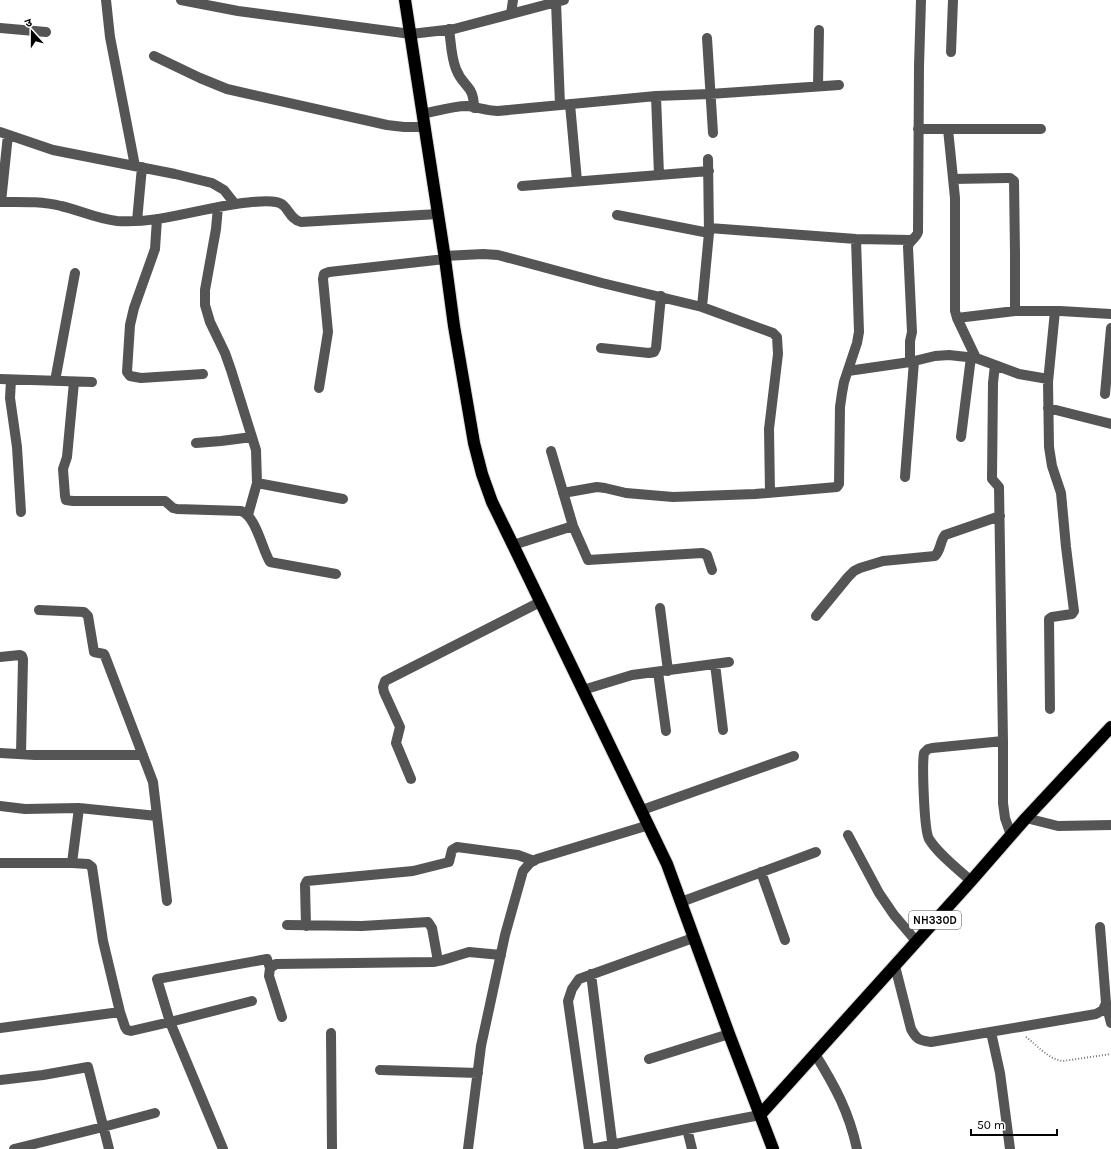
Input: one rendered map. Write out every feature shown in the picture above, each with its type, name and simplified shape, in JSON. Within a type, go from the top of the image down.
[{"type":"highway","points":[[405,0],[445,257],[454,326],[474,443],[482,474],[492,502],[667,864],[693,938],[773,1149]]},
{"type":"highway","name":"NH330D","points":[[760,1115],[1026,818],[1111,727]]},
{"type":"street","points":[[106,0],[110,36],[138,167],[137,221]]},
{"type":"street","points":[[182,0],[238,11],[410,34],[448,29],[560,1],[565,104],[577,181]]},
{"type":"street","points":[[512,0],[512,14]]},
{"type":"street","points":[[905,477],[912,361],[910,342],[912,332],[908,247],[911,240],[918,232],[918,129],[921,0]]},
{"type":"street","points":[[951,52],[953,0]]},
{"type":"street","points":[[0,28],[46,32]]},
{"type":"street","points":[[448,29],[455,66],[459,76],[473,93],[474,108]]},
{"type":"street","points":[[818,86],[819,30]]},
{"type":"street","points":[[707,38],[713,133]]},
{"type":"street","points":[[154,56],[226,89],[387,125],[425,127]]},
{"type":"street","points":[[423,114],[461,106],[498,111],[656,96],[710,94],[839,85]]},
{"type":"street","points":[[656,96],[659,175]]},
{"type":"street","points":[[918,129],[1041,129]]},
{"type":"street","points":[[948,129],[955,198],[955,311],[974,357],[961,437]]},
{"type":"street","points":[[235,204],[224,190],[212,184],[175,174],[53,150],[4,133],[0,202],[44,203],[61,206],[115,221],[157,219],[235,204],[264,202],[278,202],[285,207],[295,220],[307,222],[438,214]]},
{"type":"street","points":[[702,307],[709,231],[708,159]]},
{"type":"street","points":[[522,186],[709,171]]},
{"type":"street","points":[[953,179],[1010,178],[1014,181],[1015,311]]},
{"type":"street","points":[[218,207],[216,229],[205,290],[205,305],[210,322],[225,353],[256,454],[257,483],[248,515]]},
{"type":"street","points":[[617,215],[709,231],[856,239],[911,240]]},
{"type":"street","points":[[157,219],[155,249],[134,308],[130,325],[127,372],[130,376],[141,378],[203,374]]},
{"type":"street","points":[[563,493],[597,487],[626,493],[673,497],[770,493],[835,488],[839,486],[840,406],[844,382],[857,343],[859,332],[856,239]]},
{"type":"street","points":[[319,388],[328,332],[323,279],[324,274],[329,272],[445,257],[483,254],[498,255],[609,285],[661,296],[702,307],[773,333],[776,337],[778,361],[769,429],[770,493]]},
{"type":"street","points":[[54,381],[75,273]]},
{"type":"street","points":[[601,348],[649,353],[654,352],[656,348],[661,296]]},
{"type":"street","points":[[957,318],[1015,311],[1055,311],[1111,314]]},
{"type":"street","points":[[1050,709],[1049,619],[1052,616],[1072,614],[1074,610],[1061,493],[1050,458],[1048,379],[1055,311]]},
{"type":"street","points":[[1105,394],[1111,328]]},
{"type":"street","points":[[848,371],[942,355],[974,357],[1019,374],[1048,379]]},
{"type":"street","points":[[995,365],[993,383],[992,479],[999,487],[1000,516],[1003,803],[1005,818],[1011,835]]},
{"type":"street","points":[[0,379],[92,382]]},
{"type":"street","points":[[11,380],[10,398],[17,448],[20,512]]},
{"type":"street","points":[[74,382],[67,457],[63,469],[66,500],[73,502],[165,501],[173,508],[177,509],[245,512],[248,515],[270,562],[336,574]]},
{"type":"street","points":[[1048,408],[1111,424]]},
{"type":"street","points":[[196,443],[252,437]]},
{"type":"street","points":[[551,451],[573,526],[589,560],[702,553],[706,556],[712,570]]},
{"type":"street","points":[[257,483],[343,499]]},
{"type":"street","points":[[816,616],[854,571],[869,564],[935,556],[939,552],[942,539],[945,534],[1000,516]]},
{"type":"street","points":[[513,545],[573,526]]},
{"type":"street","points":[[411,778],[396,743],[400,727],[384,692],[383,687],[385,681],[540,602]]},
{"type":"street","points":[[660,608],[666,731]]},
{"type":"street","points":[[39,610],[81,611],[87,614],[94,652],[104,654],[106,656],[153,782],[167,901]]},
{"type":"street","points":[[0,657],[20,655],[23,659],[21,754]]},
{"type":"street","points":[[583,690],[619,678],[729,662]]},
{"type":"street","points":[[715,664],[724,730]]},
{"type":"street","points":[[971,881],[934,846],[928,837],[925,815],[924,753],[928,749],[932,748],[1003,741]]},
{"type":"street","points":[[0,752],[21,754],[143,755]]},
{"type":"street","points":[[642,810],[794,756]]},
{"type":"street","points":[[0,806],[25,809],[79,808],[157,816]]},
{"type":"street","points":[[72,863],[79,808]]},
{"type":"street","points":[[1026,818],[1058,826],[1111,825]]},
{"type":"street","points":[[468,1149],[481,1046],[501,955],[522,875],[526,867],[534,861],[547,856],[649,825]]},
{"type":"street","points":[[848,834],[879,893],[894,915],[916,941]]},
{"type":"street","points":[[306,926],[305,885],[307,881],[390,874],[431,867],[449,862],[452,850],[457,847],[518,855],[534,861]]},
{"type":"street","points":[[681,902],[816,852]]},
{"type":"street","points":[[0,864],[72,863],[88,864],[92,867],[103,941],[120,1012],[125,1027],[129,1031],[170,1022],[252,1000]]},
{"type":"street","points":[[761,872],[785,940]]},
{"type":"street","points":[[287,925],[362,926],[428,922],[432,928],[438,961]]},
{"type":"street","points":[[1100,927],[1106,1003],[1111,1023]]},
{"type":"street","points":[[693,938],[579,979],[572,989],[568,1001],[590,1149],[613,1147],[687,1129],[760,1115]]},
{"type":"street","points":[[270,968],[279,963],[438,961],[468,952],[501,955]]},
{"type":"street","points":[[223,1149],[170,1022],[158,979],[199,970],[267,959],[270,968],[269,976],[282,1017]]},
{"type":"street","points":[[894,966],[914,1035],[920,1040],[931,1042],[1096,1014],[1103,1010],[1106,1003]]},
{"type":"street","points":[[591,974],[613,1147]]},
{"type":"street","points":[[0,1028],[120,1012]]},
{"type":"street","points":[[991,1032],[1000,1073],[1010,1149]]},
{"type":"street","points":[[331,1033],[332,1149]]},
{"type":"street","points":[[649,1059],[729,1034]]},
{"type":"street","points":[[815,1054],[840,1096],[853,1128],[857,1149]]},
{"type":"street","points":[[0,1080],[43,1075],[88,1067],[109,1149]]},
{"type":"street","points":[[380,1070],[478,1073]]},
{"type":"street","points":[[14,1149],[103,1127],[155,1112]]},
{"type":"street","points":[[687,1129],[692,1149]]},
{"type":"path","points":[[1016,1028],[1051,1058],[1056,1060],[1069,1060],[1111,1054]]}]
